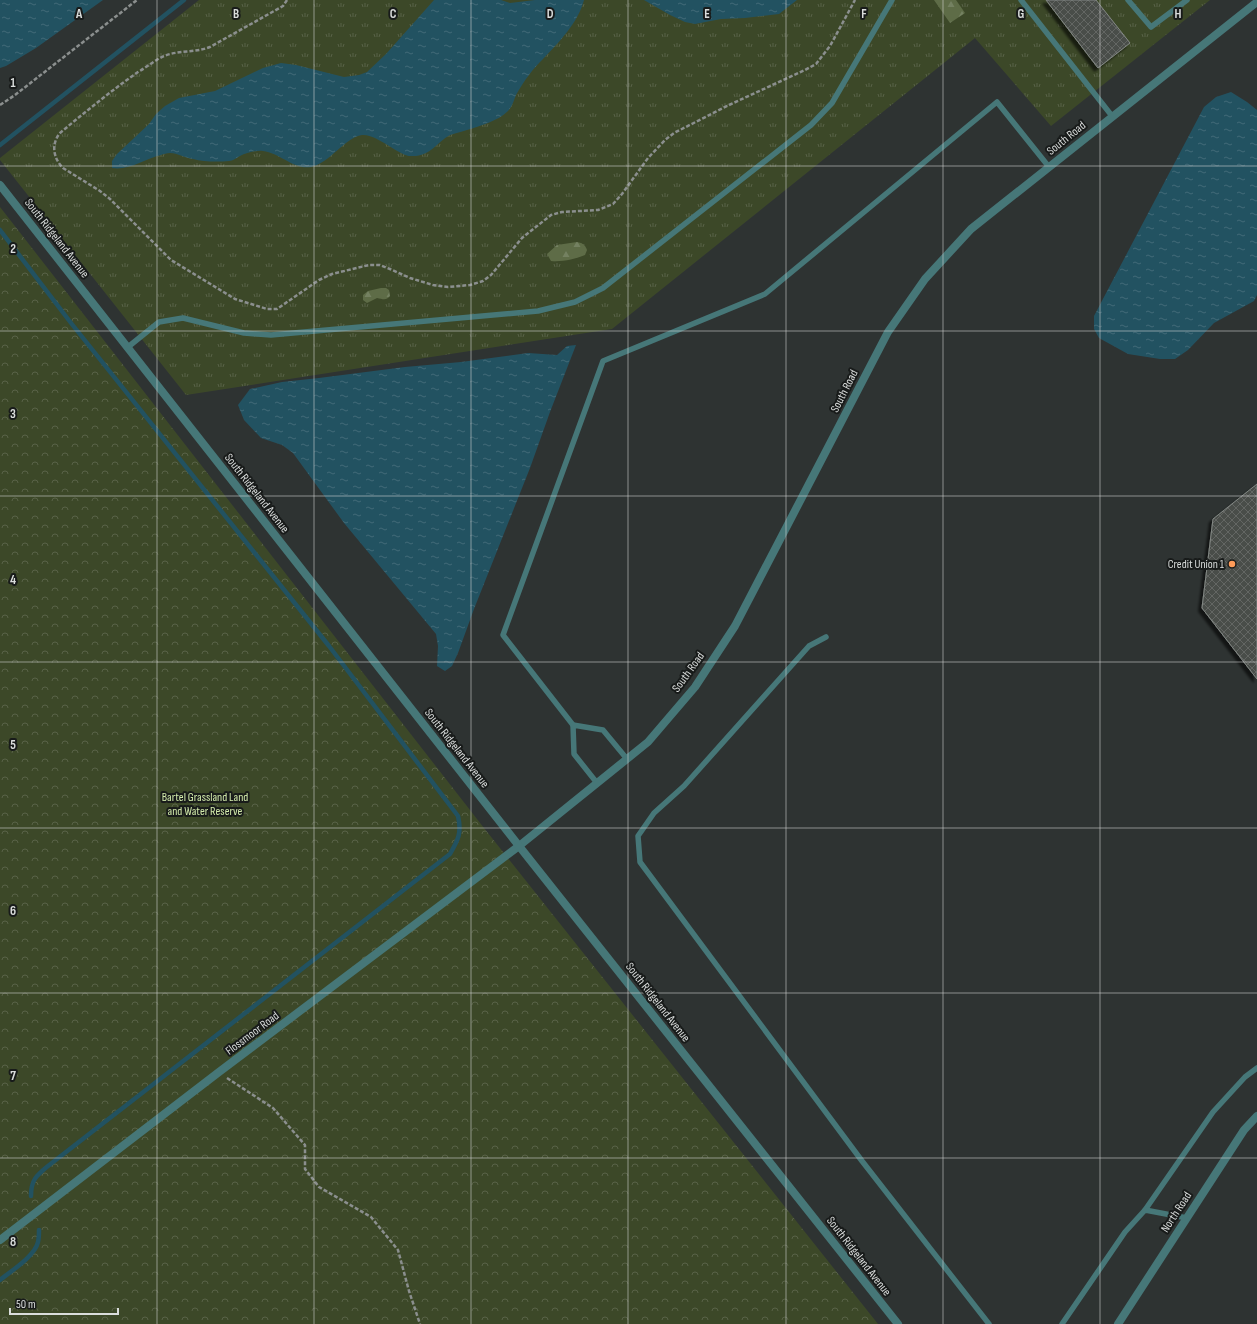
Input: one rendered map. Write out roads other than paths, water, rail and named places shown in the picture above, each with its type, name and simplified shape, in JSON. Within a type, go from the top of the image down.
[{"type":"street","name":"South Road","points":[[519,846],[648,742],[695,687],[735,626],[888,332],[925,279],[971,229],[1257,2]]},
{"type":"street","name":"South Ridgeland Avenue","points":[[0,185],[519,846],[898,1324]]},
{"type":"street","name":"Flossmoor Road","points":[[0,1240],[218,1072],[519,846]]},
{"type":"street","name":"North Road","points":[[1118,1324],[1244,1130],[1257,1116]]},
{"type":"lane","points":[[128,347],[159,322],[183,318],[244,333],[271,335],[538,311],[574,302],[603,288],[811,125],[832,103],[892,0]]},
{"type":"lane","points":[[1021,0],[1112,116]]},
{"type":"lane","points":[[1128,0],[1151,27],[1187,0]]},
{"type":"lane","points":[[597,784],[574,754],[574,725],[503,636],[603,361],[765,294],[997,102],[1049,167]]},
{"type":"lane","points":[[826,637],[809,646],[684,786],[654,813],[638,836],[640,862],[862,1161],[989,1324]]},
{"type":"lane","points":[[574,725],[603,730],[627,760]]},
{"type":"lane","points":[[1062,1324],[1125,1232],[1145,1210],[1213,1112],[1245,1076],[1257,1068]]},
{"type":"lane","points":[[1145,1210],[1187,1218]]},
{"type":"water","points":[[0,0],[103,0],[36,48],[0,68]]},
{"type":"water","points":[[434,0],[501,0],[510,3],[535,0],[584,0],[573,24],[527,77],[512,105],[504,115],[489,123],[450,135],[428,152],[418,156],[406,155],[374,137],[362,135],[349,141],[318,165],[311,167],[293,164],[269,152],[254,151],[232,160],[220,162],[202,161],[168,153],[124,168],[112,168],[112,161],[117,154],[149,124],[156,114],[165,106],[179,98],[215,91],[263,68],[281,63],[296,65],[344,77],[359,75],[367,72],[386,54]]},
{"type":"water","points":[[644,0],[797,0],[779,14],[721,19],[695,24],[685,22],[670,15]]},
{"type":"water","points":[[1231,92],[1257,110],[1257,295],[1254,301],[1214,323],[1188,350],[1175,359],[1160,359],[1128,354],[1099,338],[1094,329],[1094,316],[1204,107],[1216,97]]},
{"type":"water","points":[[576,345],[458,653],[452,666],[445,671],[437,666],[438,646],[436,634],[344,523],[293,453],[282,445],[261,438],[244,420],[238,405],[250,389],[282,382],[528,353],[557,355],[567,346]]},
{"type":"waterway","points":[[0,145],[184,0]]},
{"type":"waterway","points":[[0,230],[71,323],[329,646],[458,816],[460,827],[457,840],[450,854],[48,1166],[33,1182],[31,1196]]},
{"type":"waterway","points":[[0,1280],[28,1258],[32,1253],[38,1242],[39,1230]]},
{"type":"place","name":"Credit Union 1","points":[[1232,564]]},
{"type":"park label","name":"Bartel Grassland Land and Water Reserve","points":[[205,804]]}]
